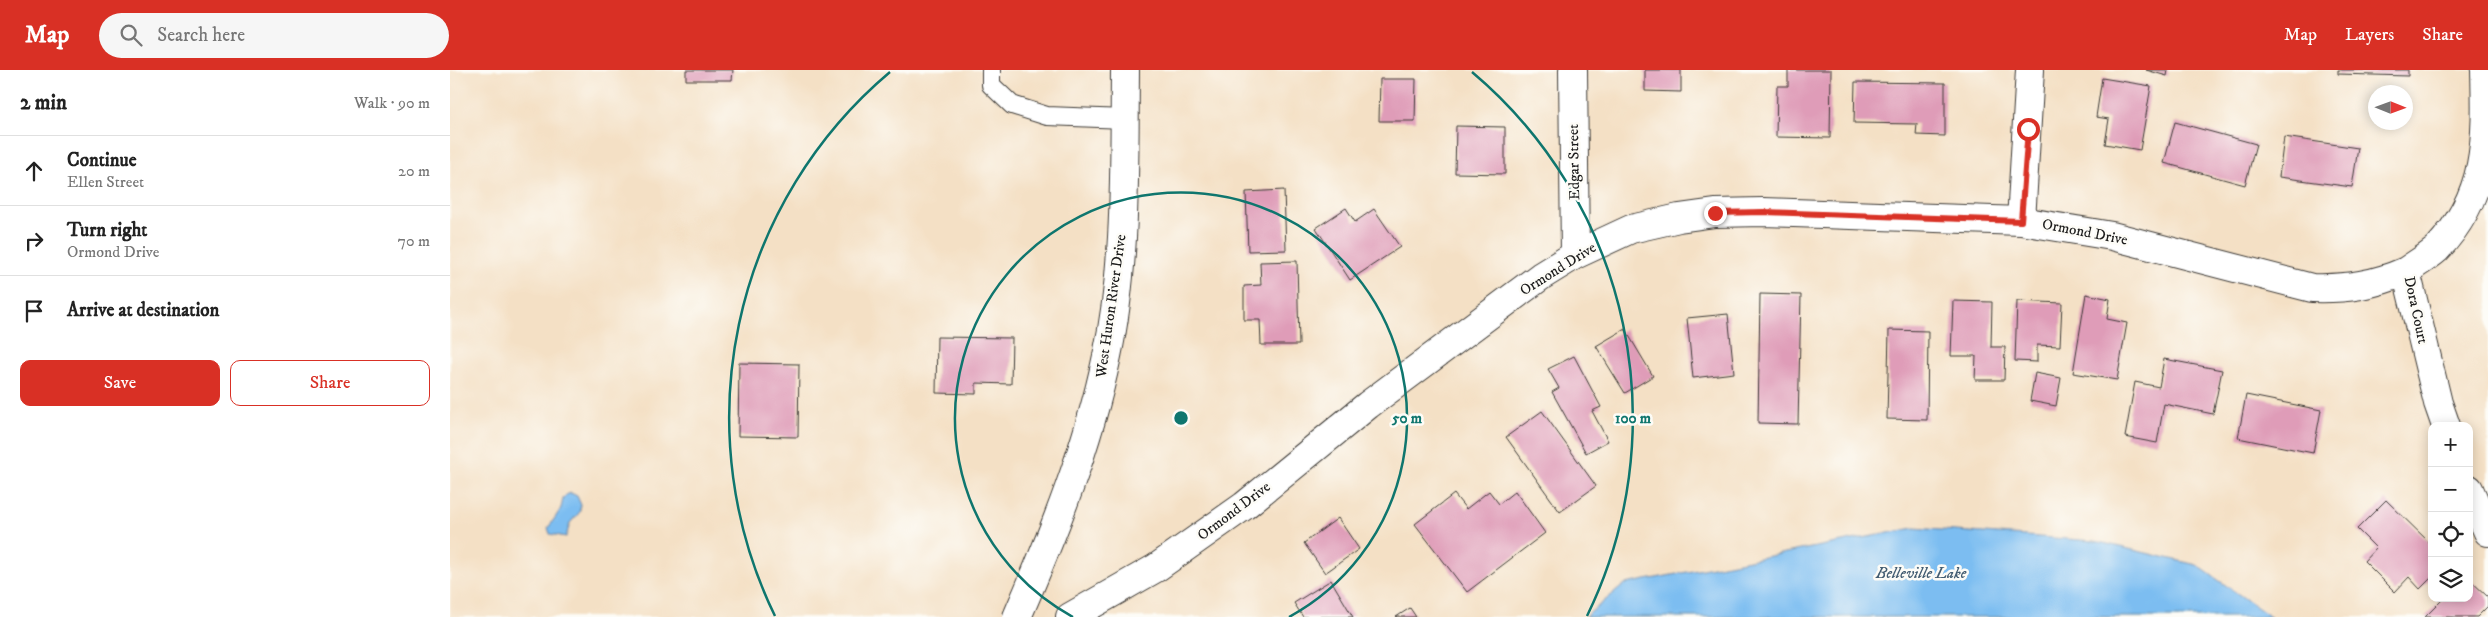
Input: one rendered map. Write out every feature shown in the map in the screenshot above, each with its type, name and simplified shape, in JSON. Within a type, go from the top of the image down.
[{"type":"street","name":"West Huron River Drive","points":[[1017,617],[1049,544],[1079,461],[1107,355],[1121,258],[1125,70]]},
{"type":"street","name":"Edgar Street","points":[[1573,70],[1576,255]]},
{"type":"street","points":[[2021,221],[2030,70]]},
{"type":"street","name":"Dora Court","points":[[2445,422],[2438,403],[2406,271],[2443,242],[2456,228],[2475,196],[2486,160],[2486,70]]},
{"type":"street","name":"Ormond Drive","points":[[1070,617],[1156,568],[1244,506],[1368,406],[1541,276],[1576,255],[1631,229],[1678,218],[1715,213],[1764,212],[2021,221],[2112,236],[2312,288],[2342,289],[2364,286],[2406,271]]},
{"type":"street","points":[[2473,498],[2488,532]]},
{"type":"lane","points":[[991,70],[991,85],[1012,106],[1047,116],[1125,119]]},
{"type":"water","points":[[571,493],[577,496],[581,505],[579,513],[570,523],[566,537],[550,534],[548,528],[560,510],[565,496]]},
{"type":"water","name":"Belleville Lake","points":[[1914,528],[2095,541],[2197,565],[2271,617],[1585,617],[1625,584]]},
{"type":"building","points":[[686,70],[733,70],[732,80],[686,80]]},
{"type":"building","points":[[1645,70],[1681,70],[1681,92],[1645,91]]},
{"type":"building","points":[[1788,70],[1831,70],[1830,138],[1776,137],[1777,86],[1788,86]]},
{"type":"building","points":[[2146,70],[2168,70],[2167,76]]},
{"type":"building","points":[[2338,70],[2408,70],[2408,76],[2338,74]]},
{"type":"building","points":[[2102,78],[2151,86],[2140,150],[2105,144],[2109,119],[2096,117]]},
{"type":"building","points":[[1380,79],[1416,79],[1415,121],[1379,121]]},
{"type":"building","points":[[1855,82],[1945,83],[1945,136],[1916,135],[1917,124],[1854,123]]},
{"type":"building","points":[[2175,122],[2256,144],[2245,185],[2164,163]]},
{"type":"building","points":[[1456,126],[1505,127],[1505,174],[1455,173]]},
{"type":"building","points":[[2284,137],[2358,148],[2352,187],[2279,177]]},
{"type":"building","points":[[1284,190],[1286,250],[1248,251],[1246,192]]},
{"type":"building","points":[[1346,208],[1355,222],[1374,209],[1400,247],[1350,280],[1316,228]]},
{"type":"building","points":[[1297,261],[1299,345],[1261,345],[1260,320],[1244,320],[1244,286],[1261,285],[1260,262]]},
{"type":"building","points":[[1760,294],[1801,295],[1798,424],[1758,423]]},
{"type":"building","points":[[2086,294],[2110,299],[2107,319],[2127,323],[2117,380],[2073,373]]},
{"type":"building","points":[[1953,301],[1992,302],[1991,347],[2005,347],[2004,380],[1975,380],[1976,356],[1951,356]]},
{"type":"building","points":[[2017,301],[2062,303],[2060,346],[2037,345],[2037,362],[2015,361]]},
{"type":"building","points":[[1728,314],[1734,373],[1693,378],[1687,318]]},
{"type":"building","points":[[1625,329],[1653,376],[1625,393],[1596,346]]},
{"type":"building","points":[[1889,330],[1928,331],[1927,420],[1887,419]]},
{"type":"building","points":[[937,337],[1012,338],[1011,384],[976,383],[976,394],[936,393]]},
{"type":"building","points":[[1574,356],[1601,407],[1592,411],[1608,441],[1586,453],[1552,392],[1559,388],[1548,369]]},
{"type":"building","points":[[2164,359],[2222,370],[2213,414],[2164,404],[2157,443],[2125,437],[2135,382],[2159,387]]},
{"type":"building","points":[[739,363],[799,364],[798,437],[738,436]]},
{"type":"building","points":[[2035,373],[2061,378],[2056,406],[2030,401]]},
{"type":"building","points":[[2246,395],[2321,410],[2313,453],[2238,438]]},
{"type":"building","points":[[1542,411],[1596,486],[1560,512],[1506,437]]},
{"type":"building","points":[[1489,491],[1499,504],[1515,491],[1545,533],[1467,592],[1415,524],[1454,494],[1466,509]]},
{"type":"building","points":[[2386,500],[2428,541],[2428,581],[2420,589],[2409,577],[2395,592],[2364,561],[2376,548],[2357,529]]},
{"type":"building","points":[[1338,518],[1359,549],[1325,573],[1304,543]]},
{"type":"building","points":[[1331,580],[1353,617],[1303,617],[1294,603]]},
{"type":"building","points":[[2473,583],[2488,597],[2488,606],[2477,617],[2425,617],[2440,602],[2473,602]]},
{"type":"building","points":[[1410,608],[1416,617],[1396,617]]},
{"type":"route","points":[[1715,213],[1764,212],[2021,221],[2028,129]]}]
